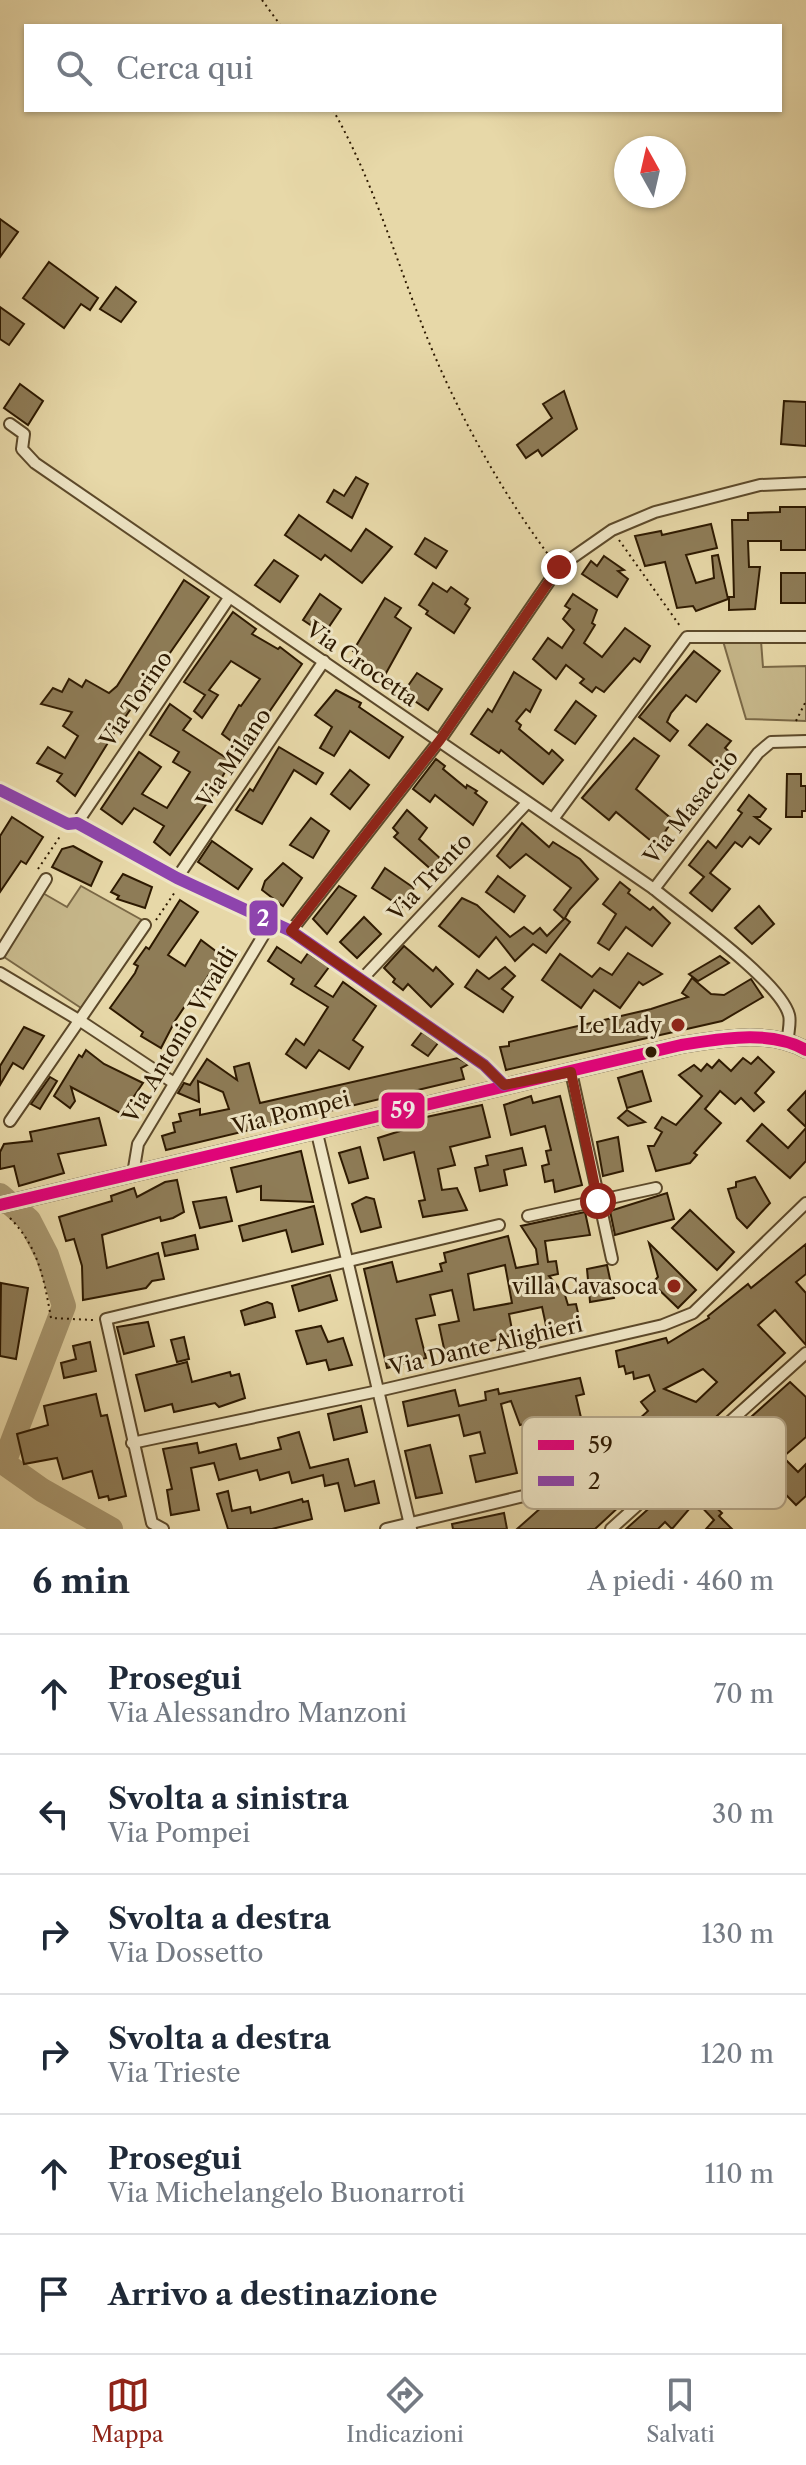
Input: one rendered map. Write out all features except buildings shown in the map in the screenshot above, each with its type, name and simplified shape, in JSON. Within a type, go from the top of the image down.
[{"type":"street","name":"Via Crocetta","points":[[10,424],[24,434],[22,449],[35,463],[654,889],[749,967],[777,995],[789,1015],[788,1039]]},
{"type":"street","points":[[291,931],[440,740],[559,567],[612,530],[655,512],[730,491],[806,483]]},
{"type":"street","name":"Via Torino","points":[[72,823],[229,598]]},
{"type":"street","points":[[553,819],[687,637],[806,637]]},
{"type":"street","name":"Via Milano","points":[[180,880],[324,661]]},
{"type":"street","name":"Via Masaccio","points":[[654,889],[758,753],[771,742],[806,741]]},
{"type":"street","points":[[0,790],[72,823],[180,880],[291,931],[363,978],[484,1065],[504,1085]]},
{"type":"street","name":"Via Trento","points":[[363,978],[527,803]]},
{"type":"street","points":[[0,953],[46,879]]},
{"type":"street","name":"Via Antonio Vivaldi","points":[[133,1174],[138,1144],[272,921]]},
{"type":"street","points":[[10,1121],[82,1022],[145,925]]},
{"type":"street","points":[[0,973],[174,1083]]},
{"type":"street","name":"Via Pompei","points":[[3,1210],[21,1201],[504,1085],[723,1039],[788,1039]]},
{"type":"street","points":[[788,1039],[806,1050]]},
{"type":"street","points":[[571,1072],[612,1259]]},
{"type":"street","points":[[316,1129],[410,1526]]},
{"type":"street","points":[[528,1216],[656,1188]]},
{"type":"street","name":"Via Dante Alighieri","points":[[132,1443],[378,1391],[663,1325],[693,1313],[806,1203]]},
{"type":"street","points":[[163,1529],[152,1523],[106,1319],[499,1225]]},
{"type":"street","points":[[735,1417],[806,1353]]},
{"type":"street","points":[[386,1529],[410,1526],[522,1497]]},
{"type":"street","points":[[611,1529],[633,1509]]},
{"type":"path","points":[[262,0],[280,24]]},
{"type":"path","points":[[334,112],[378,208],[440,368],[498,481],[559,567]]},
{"type":"path","points":[[612,530],[687,637]]},
{"type":"path","points":[[796,721],[806,701]]},
{"type":"path","points":[[46,879],[38,869],[72,823]]},
{"type":"path","points":[[145,925],[154,923],[180,880]]},
{"type":"path","points":[[3,1210],[32,1245],[43,1268],[51,1318],[74,1321],[106,1319]]},
{"type":"shaded area","points":[[723,641],[761,641],[763,667],[806,666],[806,721],[746,719]]},
{"type":"shaded area","points":[[81,886],[142,920],[81,1008],[4,957],[41,892],[67,907]]},
{"type":"waterway","points":[[0,1195],[29,1220],[47,1255],[64,1306],[4,1463],[42,1490],[111,1529]]},
{"type":"waterway","points":[[0,1461],[4,1463]]},
{"type":"transit line","name":"2","points":[[0,790],[68,824],[77,823],[177,878],[291,931],[484,1065],[504,1085]]},
{"type":"transit line","name":"59","points":[[0,1205],[681,1045],[745,1037],[777,1040],[806,1050]]},
{"type":"place","name":"Le Lady","points":[[678,1025]]},
{"type":"place","name":"villa Cavasoca","points":[[674,1286]]},
{"type":"route","points":[[559,567],[440,740],[291,931],[363,978],[484,1065],[504,1085],[571,1072],[598,1201]]}]
